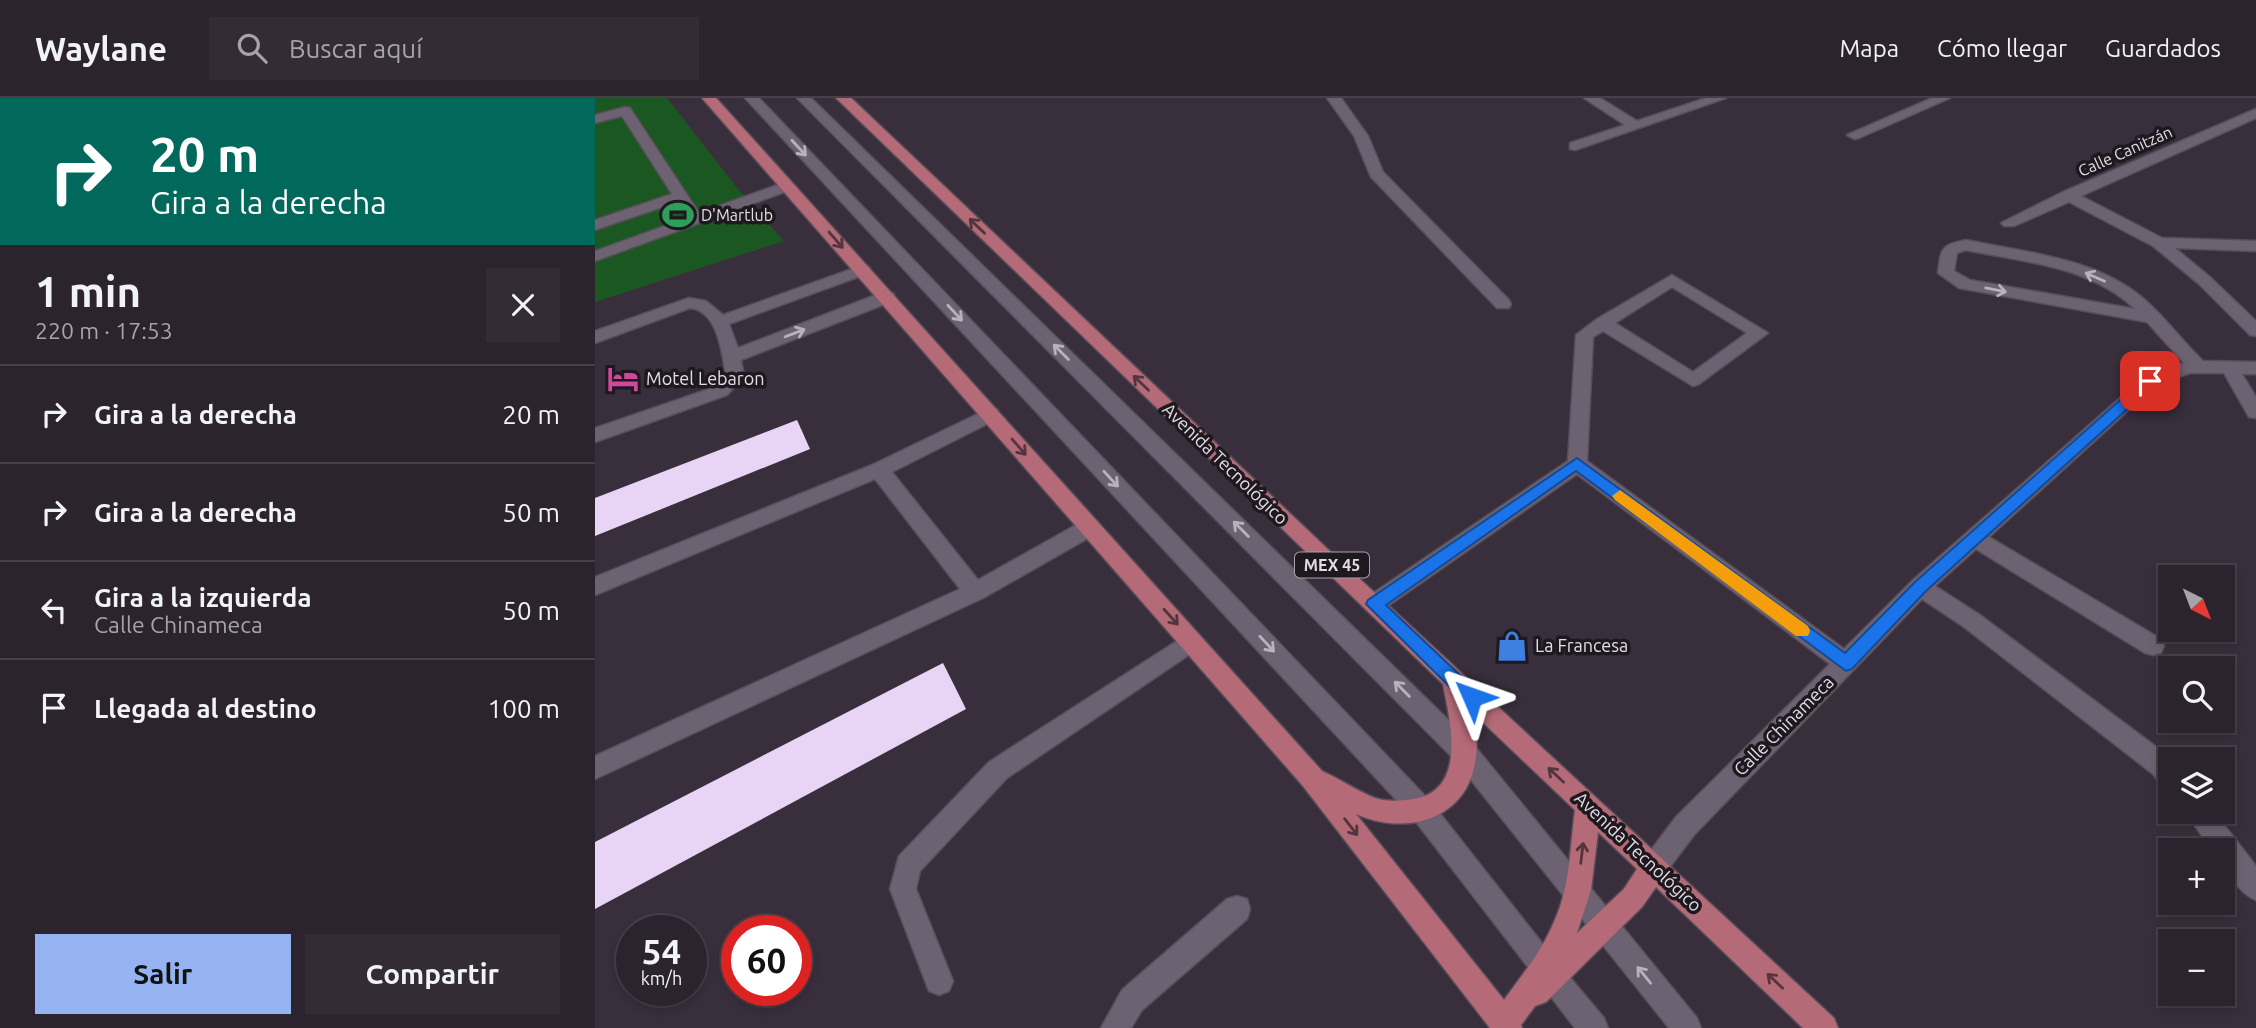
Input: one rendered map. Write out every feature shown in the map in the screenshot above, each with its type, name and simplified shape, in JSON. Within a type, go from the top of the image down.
[{"type":"main road","points":[[709,98],[1312,778],[1502,1026],[1547,972],[1605,925],[1633,898],[1654,867]]},
{"type":"main road","name":"Avenida Tecnológico","points":[[843,98],[1824,1028]]},
{"type":"main road","points":[[1312,778],[1383,812],[1432,807],[1453,788],[1463,765],[1465,739],[1453,679]]},
{"type":"main road","points":[[1547,972],[1577,893],[1588,805]]},
{"type":"street","points":[[752,98],[1422,810],[1547,972],[1594,1028]]},
{"type":"street","points":[[804,98],[1464,752],[1687,1028]]},
{"type":"street","points":[[1334,98],[1361,136],[1376,174],[1503,304]]},
{"type":"street","points":[[1591,98],[1635,125]]},
{"type":"street","points":[[1575,146],[1719,98]]},
{"type":"street","points":[[1854,135],[1943,98]]},
{"type":"street","points":[[595,119],[622,105],[696,220]]},
{"type":"street","name":"Calle Canitzán","points":[[2009,223],[2254,115]]},
{"type":"street","points":[[595,256],[788,186]]},
{"type":"street","points":[[2068,195],[2159,243],[2205,281],[2256,331]]},
{"type":"street","points":[[595,225],[681,196]]},
{"type":"street","points":[[2159,243],[2256,246]]},
{"type":"street","points":[[2149,317],[1965,284],[1946,273],[1949,251],[1954,247],[1966,245],[2072,268],[2095,276],[2131,297],[2197,366]]},
{"type":"street","points":[[719,322],[863,271]]},
{"type":"street","points":[[1577,464],[1585,335],[1603,323],[1672,280],[1759,333],[1693,380],[1603,323]]},
{"type":"street","points":[[732,357],[887,298]]},
{"type":"street","points":[[595,337],[689,303],[699,302],[709,306],[719,322],[732,357],[735,377],[721,391],[595,435]]},
{"type":"street","name":"Calle Chinameca","points":[[1654,867],[1685,826],[1920,587],[2150,381],[2169,372],[2197,366],[2256,368]]},
{"type":"street","points":[[2230,368],[2256,412]]},
{"type":"street","points":[[595,586],[879,470],[990,414]]},
{"type":"street","points":[[1374,604],[1577,464]]},
{"type":"street","points":[[1577,464],[1846,663]]},
{"type":"street","points":[[879,470],[975,592]]},
{"type":"street","points":[[595,768],[975,592],[1090,527]]},
{"type":"street","points":[[1974,538],[2153,646]]},
{"type":"street","points":[[1920,587],[1972,621],[2158,763]]},
{"type":"street","points":[[939,981],[903,889],[908,864],[998,770],[1192,641]]},
{"type":"street","points":[[2207,824],[2256,887]]},
{"type":"street","points":[[1115,1028],[1132,1000],[1237,909]]},
{"type":"green space","name":"D'Martlub","points":[[595,98],[667,98],[738,189],[784,241],[595,302]]},
{"type":"building","points":[[797,420],[810,449],[595,536],[595,498]]},
{"type":"building","points":[[943,663],[966,709],[595,909],[595,842]]},
{"type":"slow traffic","points":[[1620,496],[1802,631]]},
{"type":"place","name":"D'Martlub","points":[[678,215]]},
{"type":"place","name":"Motel Lebaron","points":[[623,379]]},
{"type":"place","name":"La Francesa","points":[[1512,646]]},
{"type":"route","points":[[1472,697],[1374,604],[1577,464],[1846,663],[1920,587],[2150,381]]}]
